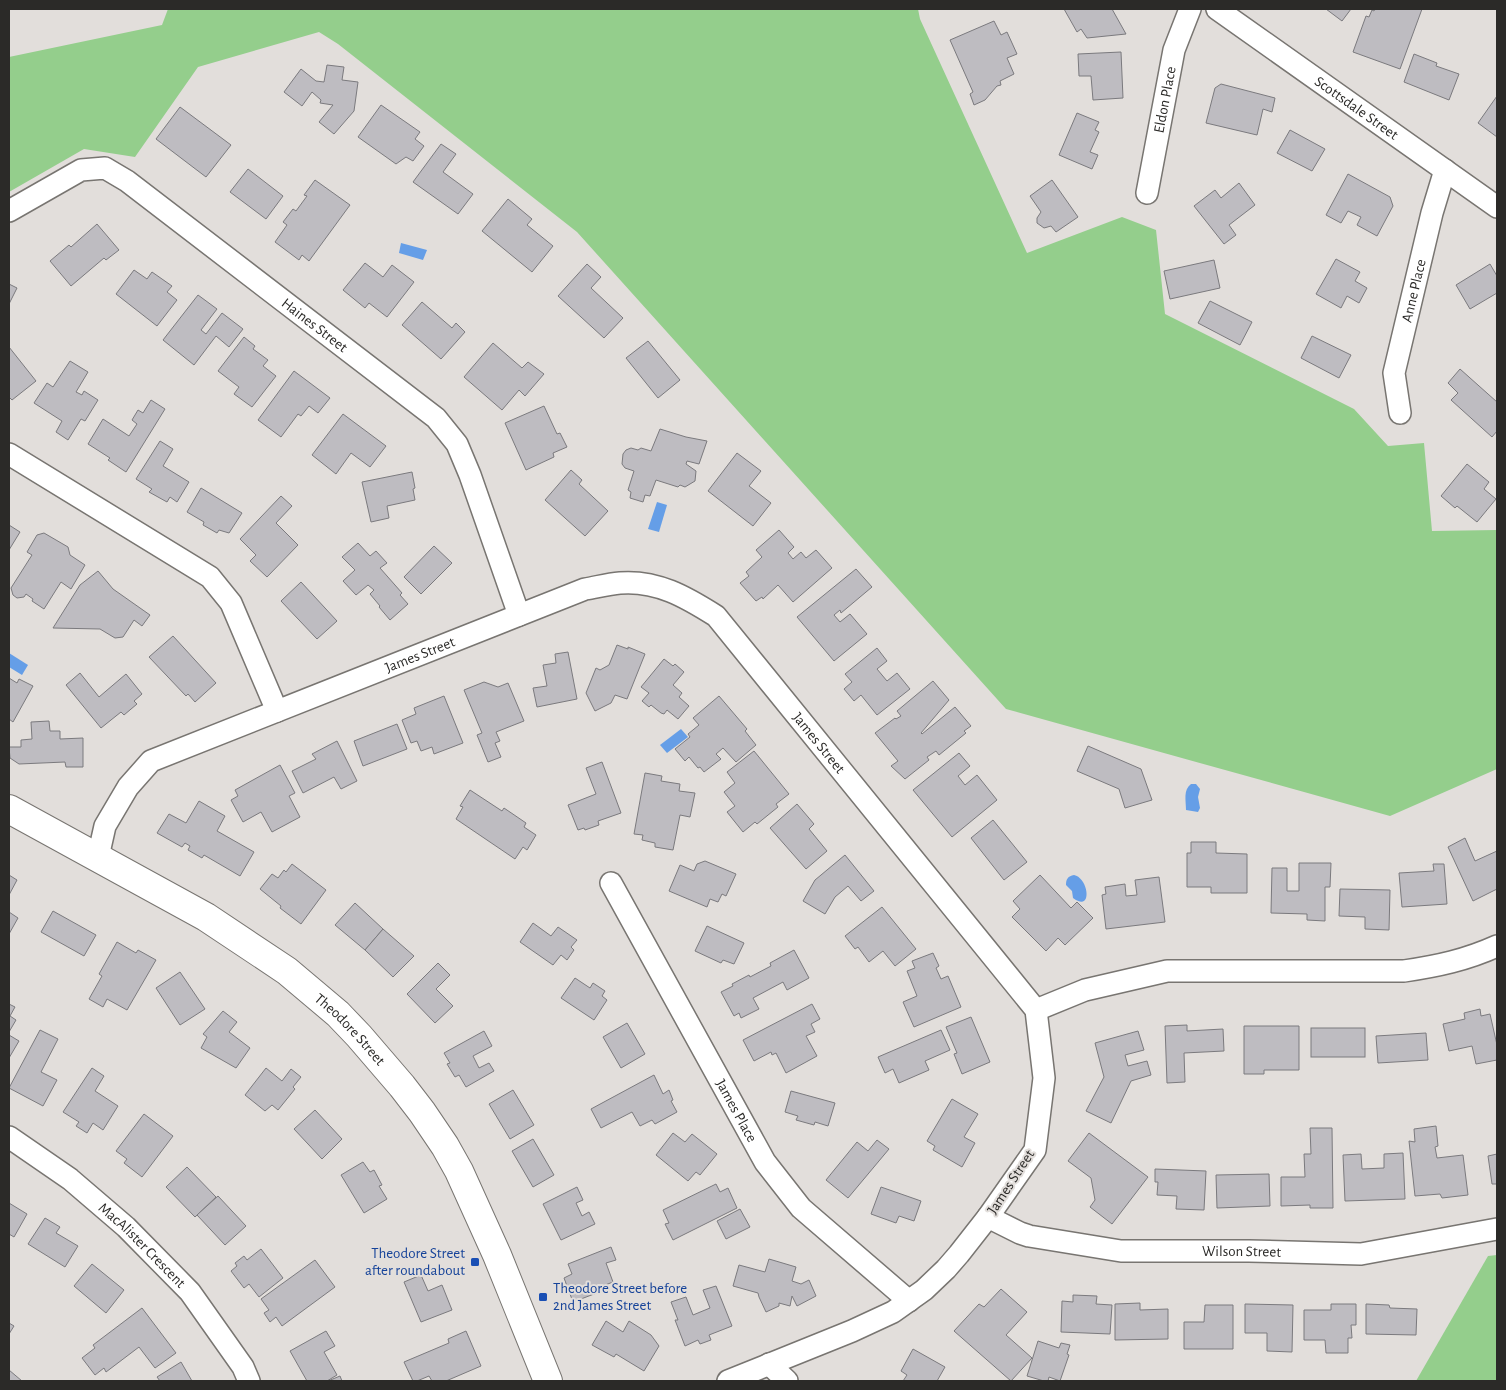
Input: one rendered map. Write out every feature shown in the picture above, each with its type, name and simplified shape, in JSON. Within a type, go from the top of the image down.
[{"type":"main road","name":"Theodore Street","points":[[9,809],[206,917],[287,971],[338,1014],[402,1086],[431,1126],[459,1171],[501,1264],[548,1381]]},
{"type":"street","name":"Eldon Place","points":[[1147,193],[1174,50],[1190,9]]},
{"type":"street","name":"Scottsdale Street","points":[[1217,9],[1497,207]]},
{"type":"street","name":"Haines Street","points":[[9,211],[82,170],[105,168],[127,181],[436,418],[457,444],[470,475],[519,615]]},
{"type":"street","name":"Anne Place","points":[[1400,413],[1394,373],[1432,213],[1445,170]]},
{"type":"street","points":[[9,454],[210,577],[231,603],[277,711]]},
{"type":"street","name":"James Street","points":[[98,858],[106,826],[128,786],[151,762],[585,589],[620,583],[652,584],[688,598],[716,616],[1036,1010],[1044,1078],[1035,1150],[988,1217],[946,1269],[909,1301],[866,1326],[728,1381]]},
{"type":"street","name":"James Place","points":[[611,883],[765,1162],[801,1208],[909,1301]]},
{"type":"street","points":[[1036,1010],[1085,990],[1167,970],[1404,971],[1438,966],[1475,956],[1497,946]]},
{"type":"street","name":"MacAlister Crescent","points":[[9,1137],[70,1179],[133,1234],[190,1292],[243,1367],[249,1381]]},
{"type":"street","name":"Wilson Street","points":[[988,1217],[1029,1236],[1121,1251],[1361,1254],[1497,1229]]},
{"type":"street","points":[[770,1364],[787,1381]]},
{"type":"green space","points":[[168,9],[918,9],[920,19],[1027,253],[1122,217],[1156,230],[1165,314],[1354,409],[1388,446],[1424,443],[1432,531],[1497,530],[1497,769],[1390,816],[1006,709],[577,232],[338,44],[319,32],[198,67],[135,157],[84,149],[9,192],[9,57],[162,25]]},
{"type":"green space","points":[[1497,1255],[1497,1381],[1416,1381],[1488,1256]]},
{"type":"water","points":[[401,243],[427,250],[423,260],[399,253]]},
{"type":"water","points":[[657,502],[667,505],[659,532],[648,529]]},
{"type":"water","points":[[9,653],[28,665],[22,675],[9,667]]},
{"type":"water","points":[[681,729],[688,737],[667,753],[660,745]]},
{"type":"water","points":[[1191,784],[1196,784],[1200,789],[1198,797],[1200,808],[1198,812],[1186,810],[1186,792]]},
{"type":"water","points":[[1074,875],[1079,877],[1086,888],[1087,893],[1084,901],[1073,898],[1072,891],[1066,885],[1068,878]]},
{"type":"building","points":[[1064,9],[1112,9],[1126,34],[1087,38],[1081,29],[1077,32]]},
{"type":"building","points":[[1326,9],[1351,9],[1342,21]]},
{"type":"building","points":[[1375,9],[1422,9],[1400,69],[1353,52],[1366,16],[1369,17],[1372,10],[1374,11]]},
{"type":"building","points":[[994,21],[1001,35],[1007,32],[1017,54],[1007,58],[1014,74],[1000,81],[1001,85],[997,86],[985,100],[974,105],[970,94],[973,92],[950,40]]},
{"type":"building","points":[[1121,52],[1123,98],[1093,100],[1091,76],[1079,76],[1078,54]]},
{"type":"building","points":[[1414,54],[1437,63],[1436,66],[1459,74],[1449,100],[1404,82]]},
{"type":"building","points":[[327,65],[344,67],[342,80],[358,82],[354,111],[334,134],[319,122],[333,105],[320,103],[321,100],[312,92],[302,106],[284,92],[301,69],[316,81],[324,82]]},
{"type":"building","points":[[1221,84],[1275,98],[1272,112],[1263,109],[1257,135],[1206,123],[1215,88]]},
{"type":"building","points":[[1497,96],[1497,137],[1478,123]]},
{"type":"building","points":[[381,105],[420,132],[415,139],[424,146],[413,161],[406,157],[396,164],[358,137]]},
{"type":"building","points":[[180,107],[231,145],[206,177],[156,139]]},
{"type":"building","points":[[1077,113],[1099,122],[1095,130],[1099,132],[1090,152],[1098,155],[1092,169],[1059,155]]},
{"type":"building","points":[[1290,130],[1325,149],[1312,171],[1277,153]]},
{"type":"building","points":[[441,144],[456,154],[443,172],[473,194],[458,214],[413,182]]},
{"type":"building","points":[[248,169],[283,196],[266,219],[230,192]]},
{"type":"building","points":[[1348,174],[1390,197],[1393,206],[1377,236],[1357,225],[1361,217],[1348,211],[1341,223],[1326,215]]},
{"type":"building","points":[[315,180],[350,205],[309,261],[302,255],[299,260],[275,242],[287,225],[283,222],[293,209],[296,211],[307,196],[304,195]]},
{"type":"building","points":[[1052,180],[1078,217],[1056,232],[1051,226],[1044,228],[1037,223],[1037,218],[1041,212],[1030,196]]},
{"type":"building","points":[[1239,183],[1255,205],[1229,225],[1236,235],[1224,244],[1194,206],[1215,190],[1221,198]]},
{"type":"building","points":[[508,199],[532,219],[527,225],[553,246],[532,272],[482,231]]},
{"type":"building","points":[[97,224],[119,250],[106,260],[104,258],[71,286],[50,261],[69,245],[71,247]]},
{"type":"building","points":[[1336,259],[1360,272],[1355,281],[1367,288],[1359,303],[1347,296],[1341,308],[1316,294]]},
{"type":"building","points":[[1214,260],[1220,288],[1170,299],[1164,271]]},
{"type":"building","points":[[365,263],[383,277],[392,265],[414,282],[387,317],[369,303],[365,308],[343,290]]},
{"type":"building","points":[[587,264],[601,277],[591,288],[623,318],[604,338],[558,296]]},
{"type":"building","points":[[1490,264],[1497,276],[1497,293],[1470,309],[1456,285]]},
{"type":"building","points":[[134,270],[147,279],[152,272],[172,286],[167,292],[177,300],[157,326],[116,294]]},
{"type":"building","points":[[9,284],[17,288],[9,304]]},
{"type":"building","points":[[198,295],[217,309],[201,330],[206,334],[222,313],[243,329],[229,347],[216,336],[194,365],[163,340]]},
{"type":"building","points":[[1210,301],[1252,322],[1240,345],[1198,323]]},
{"type":"building","points":[[422,302],[452,328],[456,323],[465,332],[441,359],[402,325]]},
{"type":"building","points":[[1312,336],[1351,355],[1339,378],[1301,358]]},
{"type":"building","points":[[244,337],[255,346],[253,349],[268,360],[263,366],[276,376],[252,407],[234,394],[239,387],[218,371]]},
{"type":"building","points":[[648,341],[680,380],[658,398],[626,358]]},
{"type":"building","points":[[493,343],[522,368],[528,362],[544,374],[525,396],[519,390],[502,410],[464,377]]},
{"type":"building","points":[[9,347],[36,381],[12,400],[9,397]]},
{"type":"building","points":[[70,361],[88,372],[76,392],[82,395],[84,391],[98,400],[85,421],[81,419],[68,440],[56,432],[62,421],[34,403],[47,383],[53,387]]},
{"type":"building","points":[[1460,369],[1497,402],[1497,431],[1492,437],[1451,400],[1458,393],[1448,383]]},
{"type":"building","points":[[294,371],[330,398],[318,413],[309,406],[301,416],[298,414],[281,437],[258,420]]},
{"type":"building","points":[[151,400],[165,409],[126,472],[108,460],[110,458],[88,444],[103,419],[129,436],[137,424],[132,420],[138,410],[143,413]]},
{"type":"building","points":[[544,406],[557,434],[560,433],[567,447],[553,453],[554,457],[526,470],[505,423]]},
{"type":"building","points":[[343,414],[386,446],[370,467],[351,453],[336,474],[312,455]]},
{"type":"building","points":[[660,429],[707,441],[699,464],[687,461],[686,464],[696,471],[695,481],[685,487],[680,485],[678,487],[656,480],[650,496],[645,495],[643,502],[630,498],[631,492],[628,490],[634,471],[625,468],[622,464],[623,454],[631,448],[651,451]]},
{"type":"building","points":[[160,441],[173,449],[163,466],[189,482],[177,502],[170,497],[167,502],[149,492],[152,489],[136,479]]},
{"type":"building","points":[[737,453],[761,471],[749,486],[771,503],[753,526],[708,491]]},
{"type":"building","points":[[1467,464],[1489,482],[1484,489],[1496,499],[1477,522],[1457,506],[1455,508],[1441,496]]},
{"type":"building","points":[[571,470],[582,480],[579,484],[608,511],[585,536],[545,500]]},
{"type":"building","points":[[412,472],[415,500],[387,506],[389,518],[371,522],[362,482]]},
{"type":"building","points":[[201,488],[242,513],[229,533],[219,530],[217,533],[203,525],[204,522],[187,512]]},
{"type":"building","points":[[281,496],[292,506],[276,523],[298,545],[267,577],[250,561],[256,555],[240,539]]},
{"type":"building","points":[[9,525],[20,532],[9,550]]},
{"type":"building","points":[[779,530],[794,547],[788,553],[793,559],[801,552],[806,558],[816,550],[832,568],[793,602],[778,585],[763,599],[762,597],[756,601],[740,583],[749,576],[746,572],[762,557],[756,550]]},
{"type":"building","points":[[44,533],[68,547],[70,555],[85,565],[71,589],[61,582],[44,609],[32,601],[33,599],[26,594],[24,597],[17,598],[13,595],[11,588],[32,555],[27,552],[37,535]]},
{"type":"building","points":[[358,543],[370,556],[376,551],[387,563],[380,568],[402,593],[400,595],[408,604],[390,620],[370,594],[374,590],[368,585],[356,595],[343,581],[355,570],[342,557]]},
{"type":"building","points":[[434,546],[452,563],[421,594],[404,577]]},
{"type":"building","points":[[856,569],[872,587],[841,613],[840,610],[834,615],[840,622],[850,614],[867,634],[834,661],[797,617]]},
{"type":"building","points":[[98,571],[113,589],[150,615],[142,626],[134,620],[123,637],[115,638],[100,629],[53,628],[80,585]]},
{"type":"building","points":[[301,582],[337,621],[317,639],[281,601]]},
{"type":"building","points":[[173,636],[216,683],[195,702],[188,694],[186,696],[149,657]]},
{"type":"building","points":[[617,645],[645,654],[627,699],[615,695],[611,703],[595,711],[586,693],[596,668],[600,670],[609,665]]},
{"type":"building","points":[[877,648],[887,661],[877,669],[887,681],[897,673],[910,689],[877,715],[861,695],[854,701],[844,689],[852,682],[845,674]]},
{"type":"building","points":[[568,652],[577,699],[537,707],[533,688],[547,686],[543,665],[556,663],[555,654]]},
{"type":"building","points":[[664,659],[673,666],[675,664],[684,672],[673,685],[682,693],[679,697],[689,706],[678,719],[667,710],[664,714],[661,713],[642,701],[649,693],[641,687]]},
{"type":"building","points":[[80,673],[99,697],[126,674],[142,694],[134,701],[137,704],[124,715],[121,712],[101,728],[66,685]]},
{"type":"building","points":[[9,678],[17,683],[19,679],[33,686],[13,722],[9,719]]},
{"type":"building","points":[[933,681],[949,700],[921,733],[955,707],[971,726],[964,731],[966,733],[939,755],[936,751],[927,757],[929,760],[905,779],[891,766],[898,761],[875,733],[895,718],[901,716],[897,711]]},
{"type":"building","points":[[484,682],[498,687],[508,683],[524,721],[496,732],[500,741],[495,743],[501,757],[488,762],[477,735],[482,733],[464,690]]},
{"type":"building","points":[[444,696],[463,743],[434,754],[432,747],[421,751],[417,741],[411,743],[402,720],[416,714],[414,708]]},
{"type":"building","points":[[719,696],[747,729],[745,731],[756,745],[736,762],[723,748],[716,754],[721,759],[704,772],[689,757],[685,761],[675,749],[690,737],[688,734],[699,725],[693,718]]},
{"type":"building","points":[[49,721],[50,731],[60,731],[60,739],[83,738],[83,767],[66,767],[65,762],[19,764],[10,758],[9,747],[21,747],[21,740],[32,739],[31,722]]},
{"type":"building","points":[[397,724],[407,749],[363,766],[354,741]]},
{"type":"building","points":[[337,741],[357,781],[341,789],[334,777],[303,793],[292,771],[316,759],[312,754]]},
{"type":"building","points":[[1088,746],[1141,769],[1152,800],[1125,808],[1119,789],[1077,771]]},
{"type":"building","points":[[754,751],[789,794],[776,804],[778,807],[757,824],[755,822],[743,832],[727,812],[735,806],[724,792],[735,783],[727,772]]},
{"type":"building","points":[[959,753],[970,766],[958,776],[965,785],[977,775],[997,800],[952,837],[913,790]]},
{"type":"building","points":[[602,762],[621,813],[598,821],[599,825],[585,830],[584,828],[578,830],[568,805],[596,794],[586,768]]},
{"type":"building","points":[[280,765],[295,793],[289,796],[300,817],[272,832],[261,812],[243,822],[231,800],[238,796],[235,790]]},
{"type":"building","points":[[645,773],[662,776],[661,781],[680,784],[679,791],[695,793],[690,817],[680,815],[673,850],[655,847],[655,843],[642,840],[643,835],[634,834]]},
{"type":"building","points":[[470,790],[502,811],[504,808],[526,823],[524,827],[536,835],[527,850],[523,847],[515,859],[456,819],[463,807],[460,806]]},
{"type":"building","points":[[199,801],[225,816],[217,831],[254,852],[240,876],[204,855],[202,858],[188,850],[190,846],[185,843],[182,847],[157,833],[169,814],[186,823]]},
{"type":"building","points":[[797,804],[814,824],[809,829],[827,851],[806,869],[770,828]]},
{"type":"building","points":[[993,820],[1027,862],[1004,880],[971,838]]},
{"type":"building","points":[[1465,838],[1475,861],[1497,851],[1497,889],[1473,901],[1448,847]]},
{"type":"building","points":[[1191,842],[1216,842],[1216,853],[1247,854],[1247,893],[1211,893],[1211,887],[1187,887],[1187,853],[1191,853]]},
{"type":"building","points":[[845,855],[874,891],[861,901],[848,886],[835,897],[825,914],[803,901],[815,880]]},
{"type":"building","points":[[705,861],[736,874],[726,896],[722,894],[718,902],[710,899],[707,907],[669,891],[680,865],[694,871],[697,864]]},
{"type":"building","points":[[1299,863],[1331,863],[1330,887],[1325,887],[1325,921],[1307,920],[1307,914],[1271,913],[1272,868],[1287,868],[1287,891],[1299,891]]},
{"type":"building","points":[[292,864],[326,890],[301,924],[260,889],[272,874],[278,878]]},
{"type":"building","points":[[1433,864],[1444,864],[1447,904],[1402,907],[1399,873],[1434,871]]},
{"type":"building","points":[[9,875],[17,880],[9,895]]},
{"type":"building","points":[[1040,875],[1071,908],[1077,902],[1093,918],[1065,945],[1058,938],[1046,951],[1012,917],[1020,909],[1013,901]]},
{"type":"building","points":[[1159,877],[1165,922],[1106,929],[1102,895],[1106,894],[1105,887],[1125,884],[1126,896],[1137,895],[1135,880]]},
{"type":"building","points":[[1340,889],[1390,890],[1389,930],[1365,929],[1365,917],[1339,916]]},
{"type":"building","points":[[355,903],[383,929],[365,950],[335,925]]},
{"type":"building","points":[[882,907],[916,949],[895,966],[883,951],[869,962],[858,947],[855,949],[845,936]]},
{"type":"building","points":[[53,911],[96,935],[84,956],[41,932]]},
{"type":"building","points":[[9,912],[18,918],[9,934]]},
{"type":"building","points":[[533,923],[551,936],[558,927],[577,940],[571,947],[574,950],[567,960],[561,955],[553,965],[520,942]]},
{"type":"building","points":[[707,926],[744,943],[734,964],[723,960],[721,963],[695,951]]},
{"type":"building","points":[[383,929],[414,956],[393,977],[365,950]]},
{"type":"building","points":[[117,942],[136,953],[138,950],[156,960],[127,1010],[107,999],[103,1007],[89,999],[102,976],[99,974]]},
{"type":"building","points":[[794,950],[809,978],[787,990],[783,982],[753,998],[759,1009],[741,1018],[739,1013],[734,1016],[721,992],[749,975],[750,977],[771,966],[770,963]]},
{"type":"building","points":[[933,953],[939,966],[936,968],[941,979],[948,976],[961,1007],[914,1027],[903,1002],[917,996],[907,971],[915,968],[912,961]]},
{"type":"building","points":[[438,963],[450,975],[436,989],[453,1006],[435,1023],[407,994]]},
{"type":"building","points":[[180,972],[205,1009],[180,1025],[156,988]]},
{"type":"building","points":[[575,978],[590,988],[593,983],[605,991],[602,996],[607,1000],[594,1020],[561,998]]},
{"type":"building","points":[[9,1004],[15,1007],[10,1016],[16,1020],[9,1032]]},
{"type":"building","points":[[812,1004],[820,1019],[811,1024],[815,1032],[806,1036],[817,1056],[786,1073],[776,1053],[772,1055],[771,1052],[754,1061],[743,1040]]},
{"type":"building","points":[[1480,1009],[1481,1016],[1490,1014],[1497,1045],[1497,1060],[1476,1064],[1472,1046],[1449,1051],[1443,1024],[1465,1019],[1464,1013]]},
{"type":"building","points":[[223,1011],[237,1022],[229,1032],[250,1048],[236,1068],[201,1048],[207,1037],[203,1034]]},
{"type":"building","points":[[971,1017],[990,1062],[962,1074],[954,1054],[957,1053],[946,1027]]},
{"type":"building","points":[[627,1023],[645,1054],[621,1068],[603,1037]]},
{"type":"building","points":[[1187,1025],[1187,1031],[1223,1029],[1224,1051],[1184,1053],[1185,1082],[1167,1083],[1165,1026]]},
{"type":"building","points":[[1244,1026],[1299,1026],[1299,1070],[1264,1070],[1264,1074],[1244,1074]]},
{"type":"building","points":[[1311,1028],[1365,1028],[1365,1057],[1311,1057]]},
{"type":"building","points":[[40,1030],[58,1039],[41,1072],[57,1080],[43,1106],[9,1088]]},
{"type":"building","points":[[941,1030],[950,1050],[925,1061],[929,1070],[899,1083],[893,1069],[885,1073],[878,1057]]},
{"type":"building","points":[[484,1031],[492,1046],[473,1056],[479,1068],[489,1063],[494,1071],[466,1087],[459,1075],[455,1077],[447,1064],[450,1063],[444,1053]]},
{"type":"building","points":[[1138,1031],[1144,1050],[1125,1055],[1128,1066],[1147,1061],[1151,1075],[1131,1081],[1111,1123],[1086,1111],[1104,1077],[1095,1043]]},
{"type":"building","points":[[1426,1033],[1428,1060],[1378,1063],[1376,1036]]},
{"type":"building","points":[[9,1035],[19,1041],[9,1058]]},
{"type":"building","points":[[92,1068],[104,1076],[95,1091],[118,1106],[103,1130],[93,1123],[87,1133],[76,1126],[79,1122],[63,1112]]},
{"type":"building","points":[[266,1068],[282,1081],[291,1069],[301,1077],[293,1087],[295,1089],[278,1110],[272,1105],[265,1111],[245,1095]]},
{"type":"building","points":[[654,1075],[663,1094],[669,1090],[673,1100],[671,1101],[677,1112],[655,1124],[652,1120],[640,1126],[632,1112],[601,1128],[591,1109]]},
{"type":"building","points":[[513,1090],[534,1125],[510,1139],[489,1104]]},
{"type":"building","points":[[791,1091],[835,1103],[828,1126],[815,1122],[814,1125],[796,1120],[798,1116],[785,1112]]},
{"type":"building","points":[[952,1099],[978,1114],[964,1137],[975,1143],[962,1167],[933,1150],[935,1146],[927,1141]]},
{"type":"building","points":[[315,1110],[342,1139],[322,1159],[294,1129]]},
{"type":"building","points":[[144,1114],[173,1136],[142,1177],[124,1163],[127,1159],[116,1151]]},
{"type":"building","points":[[1436,1126],[1438,1146],[1435,1147],[1437,1158],[1463,1155],[1468,1195],[1442,1198],[1440,1194],[1415,1196],[1409,1141],[1415,1142],[1414,1129]]},
{"type":"building","points":[[1310,1128],[1332,1128],[1333,1208],[1310,1208],[1310,1205],[1281,1206],[1281,1177],[1305,1177],[1304,1154],[1311,1154]]},
{"type":"building","points":[[673,1133],[685,1142],[692,1134],[717,1154],[700,1175],[696,1172],[688,1181],[656,1155]]},
{"type":"building","points":[[1089,1133],[1148,1177],[1112,1224],[1090,1207],[1095,1200],[1091,1178],[1068,1161]]},
{"type":"building","points":[[533,1139],[554,1175],[533,1187],[512,1151]]},
{"type":"building","points":[[877,1140],[889,1149],[848,1198],[826,1180],[857,1142],[868,1151]]},
{"type":"building","points":[[1403,1153],[1405,1199],[1345,1201],[1343,1155],[1361,1154],[1362,1169],[1384,1168],[1384,1154]]},
{"type":"building","points":[[1497,1154],[1497,1184],[1492,1184],[1488,1156]]},
{"type":"building","points":[[363,1162],[370,1172],[374,1170],[382,1185],[379,1186],[387,1199],[364,1213],[341,1175]]},
{"type":"building","points":[[187,1167],[216,1197],[195,1217],[166,1187]]},
{"type":"building","points":[[1155,1169],[1206,1171],[1204,1210],[1176,1209],[1177,1196],[1157,1195],[1158,1182],[1155,1182]]},
{"type":"building","points":[[1269,1174],[1270,1206],[1217,1208],[1216,1175]]},
{"type":"building","points":[[716,1184],[720,1192],[728,1188],[737,1208],[673,1240],[665,1224],[669,1223],[663,1210]]},
{"type":"building","points":[[577,1187],[583,1200],[576,1203],[582,1216],[589,1212],[595,1224],[561,1240],[543,1204]]},
{"type":"building","points":[[881,1187],[921,1201],[914,1221],[899,1216],[896,1223],[871,1214]]},
{"type":"building","points":[[218,1196],[246,1226],[225,1245],[197,1215]]},
{"type":"building","points":[[9,1203],[27,1214],[14,1237],[9,1234]]},
{"type":"building","points":[[740,1209],[750,1227],[726,1239],[717,1221]]},
{"type":"building","points":[[45,1218],[60,1227],[56,1233],[78,1246],[65,1267],[28,1244]]},
{"type":"building","points":[[611,1247],[616,1260],[606,1263],[613,1282],[600,1287],[602,1291],[573,1302],[564,1278],[572,1274],[568,1264]]},
{"type":"building","points":[[261,1249],[283,1278],[259,1297],[249,1284],[244,1288],[231,1271],[237,1266],[235,1263],[244,1256],[247,1260]]},
{"type":"building","points":[[769,1259],[796,1267],[792,1281],[801,1284],[809,1280],[816,1296],[797,1306],[792,1296],[790,1306],[779,1303],[779,1306],[766,1312],[758,1293],[733,1286],[739,1265],[765,1272]]},
{"type":"building","points":[[315,1260],[335,1287],[282,1326],[276,1317],[270,1322],[264,1313],[269,1310],[261,1299]]},
{"type":"building","points":[[92,1264],[124,1290],[106,1313],[74,1286]]},
{"type":"building","points":[[421,1275],[428,1291],[442,1285],[452,1310],[421,1322],[404,1282]]},
{"type":"building","points":[[716,1286],[732,1326],[709,1335],[711,1340],[700,1344],[698,1340],[685,1346],[675,1320],[678,1320],[671,1302],[686,1297],[693,1315],[710,1308],[703,1290]]},
{"type":"building","points":[[1001,1289],[1027,1312],[1006,1335],[1032,1358],[1011,1381],[954,1331],[979,1304],[984,1307]]},
{"type":"building","points":[[1073,1295],[1097,1296],[1096,1304],[1112,1305],[1110,1334],[1061,1332],[1062,1301],[1073,1302]]},
{"type":"building","points":[[1140,1303],[1140,1310],[1168,1309],[1168,1339],[1115,1340],[1115,1304]]},
{"type":"building","points":[[1245,1304],[1293,1305],[1292,1352],[1267,1351],[1267,1333],[1245,1333]]},
{"type":"building","points":[[1331,1304],[1356,1304],[1356,1325],[1351,1325],[1352,1338],[1348,1338],[1348,1353],[1326,1353],[1325,1340],[1304,1340],[1304,1310],[1331,1310]]},
{"type":"building","points":[[1366,1304],[1389,1305],[1390,1308],[1417,1309],[1416,1335],[1366,1334]]},
{"type":"building","points":[[1205,1305],[1233,1305],[1233,1349],[1184,1349],[1184,1322],[1204,1322]]},
{"type":"building","points":[[142,1308],[176,1353],[155,1368],[139,1347],[106,1372],[104,1368],[95,1375],[82,1358],[95,1348],[93,1345]]},
{"type":"building","points":[[606,1321],[623,1332],[629,1321],[651,1335],[659,1346],[644,1371],[616,1354],[614,1357],[592,1345]]},
{"type":"building","points":[[9,1323],[14,1326],[9,1334]]},
{"type":"building","points":[[326,1331],[335,1346],[324,1352],[337,1375],[327,1381],[307,1381],[290,1351]]},
{"type":"building","points":[[466,1331],[481,1366],[446,1381],[432,1381],[429,1376],[413,1381],[404,1362],[449,1343],[448,1339]]},
{"type":"building","points":[[1038,1341],[1059,1348],[1061,1343],[1070,1345],[1067,1354],[1069,1355],[1060,1381],[1049,1377],[1048,1381],[1044,1381],[1027,1376]]},
{"type":"building","points":[[913,1349],[945,1367],[937,1381],[903,1381],[907,1375],[901,1371]]},
{"type":"building","points":[[181,1362],[192,1381],[160,1381],[157,1377]]},
{"type":"building","points":[[9,1370],[22,1381],[9,1381]]},
{"type":"building","points":[[340,1376],[342,1381],[328,1381]]},
{"type":"place","name":"Theodore Street after roundabout","points":[[475,1262]]},
{"type":"place","name":"Theodore Street before 2nd James Street","points":[[543,1297]]}]
